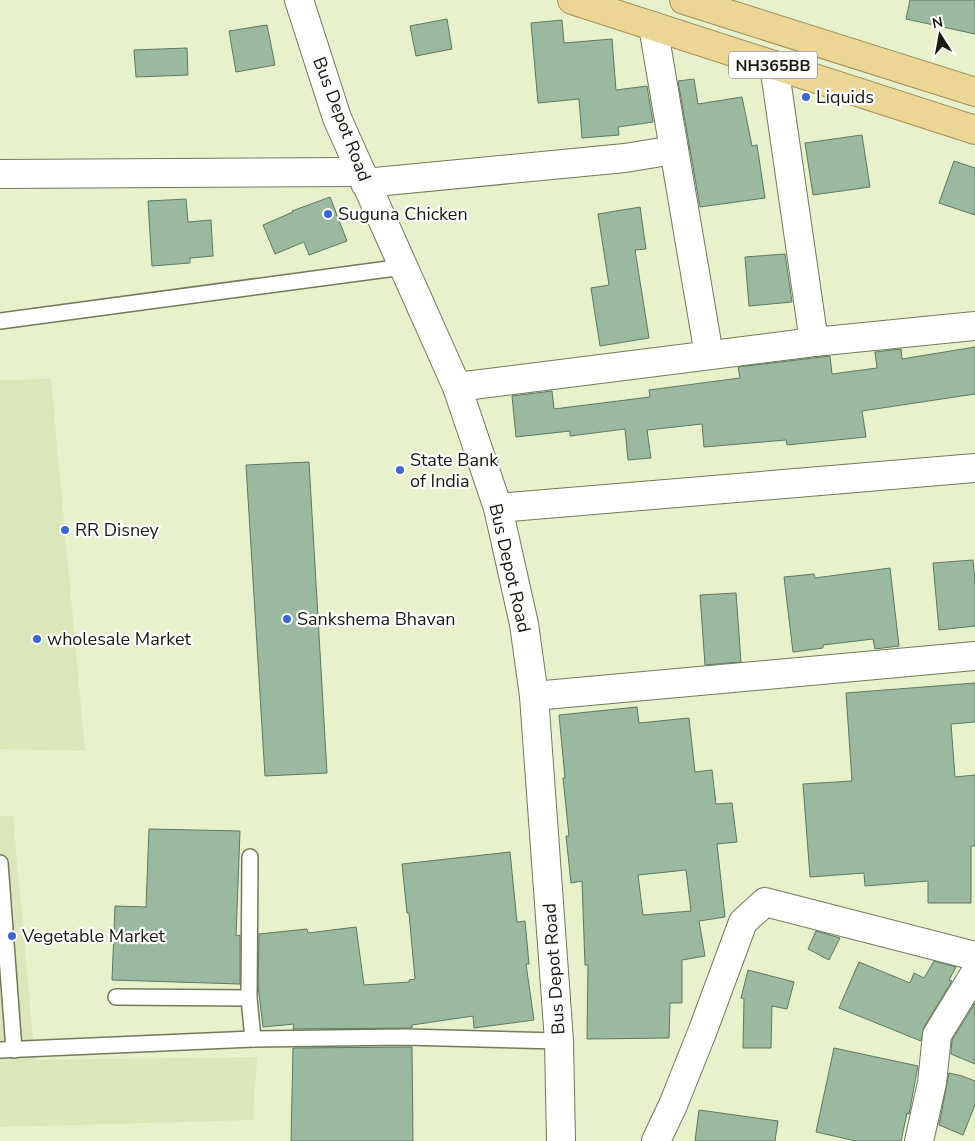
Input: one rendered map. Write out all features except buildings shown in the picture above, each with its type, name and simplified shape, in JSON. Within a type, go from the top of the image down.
[{"type":"highway","name":"NH365BB","points":[[572,0],[975,130]]},
{"type":"highway","name":"NH365BB","points":[[684,0],[975,92]]},
{"type":"street","name":"Bus Depot Road","points":[[299,0],[337,118],[457,387],[498,508],[524,624],[534,696],[559,1041],[561,1141]]},
{"type":"street","points":[[653,26],[709,355]]},
{"type":"street","points":[[774,65],[814,342]]},
{"type":"street","points":[[0,174],[363,177],[625,158],[674,150]]},
{"type":"street","points":[[457,387],[814,342],[975,326]]},
{"type":"street","points":[[498,508],[975,468]]},
{"type":"street","points":[[534,696],[975,656]]},
{"type":"street","points":[[656,1141],[673,1106],[743,922],[765,902],[975,956]]},
{"type":"street","points":[[919,1141],[932,1083],[936,1036],[975,973]]},
{"type":"lane","points":[[0,321],[403,267]]},
{"type":"lane","points":[[250,858],[249,998],[253,1039]]},
{"type":"lane","points":[[0,871],[7,1050],[253,1039],[406,1037],[559,1041]]},
{"type":"lane","points":[[116,997],[249,998]]},
{"type":"shaded area","name":"wholesale Market","points":[[51,379],[85,751],[0,749],[0,380]]},
{"type":"shaded area","name":"Vegetable Market","points":[[0,816],[13,816],[35,1060],[257,1057],[253,1120],[0,1127]]},
{"type":"place","name":"Liquids","points":[[806,97]]},
{"type":"place","name":"Suguna Chicken","points":[[328,214]]},
{"type":"place","name":"State Bank of India","points":[[400,470]]},
{"type":"place","name":"RR Disney","points":[[65,530]]},
{"type":"place","name":"Sankshema Bhavan","points":[[287,619]]},
{"type":"place","name":"wholesale Market","points":[[37,639]]},
{"type":"place","name":"Vegetable Market","points":[[12,936]]}]
